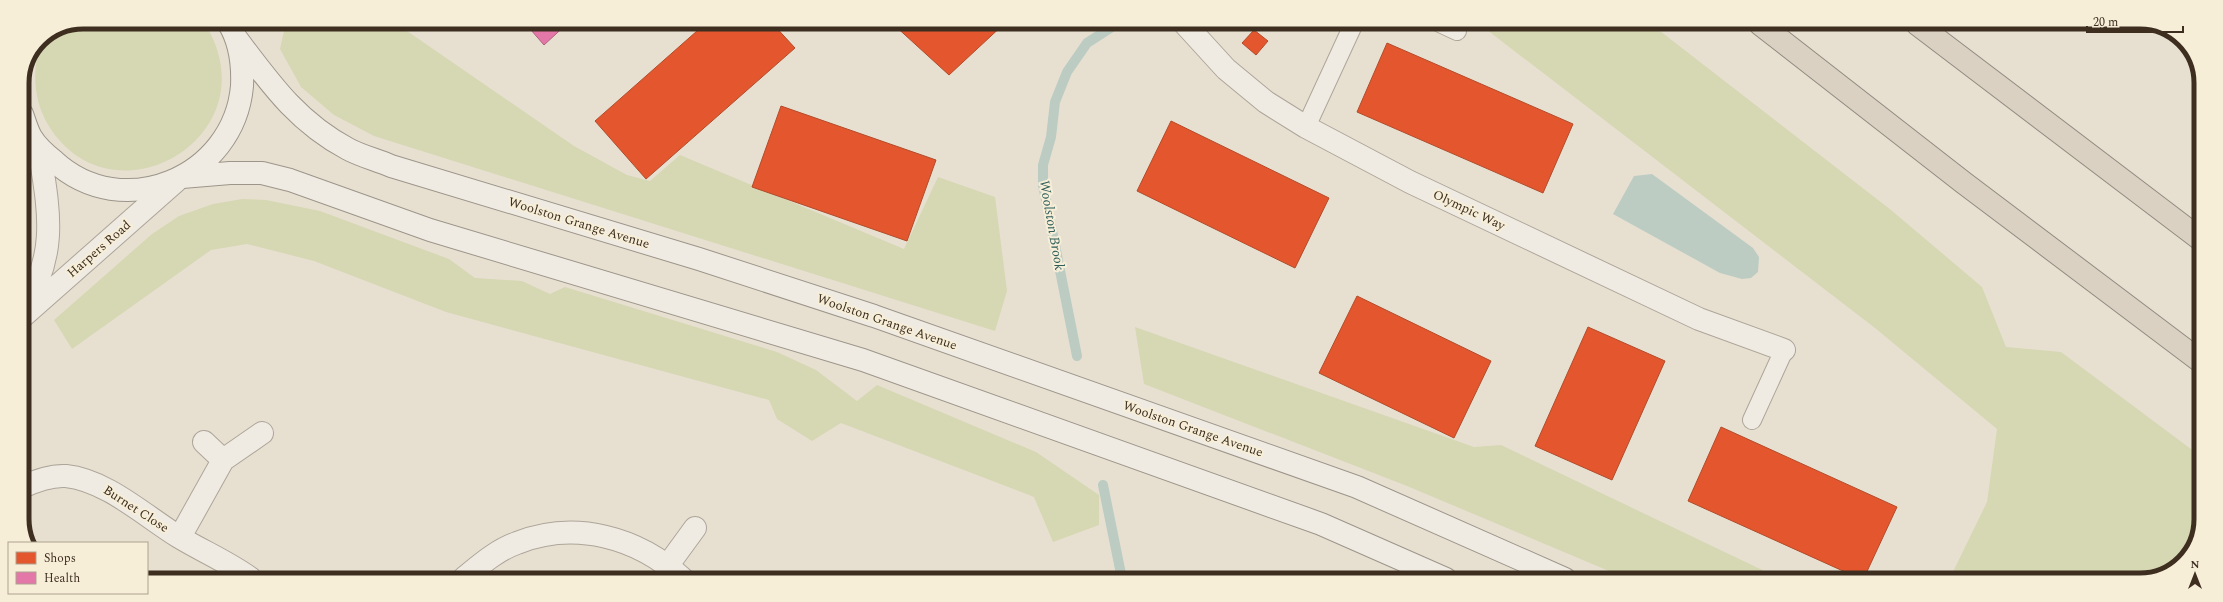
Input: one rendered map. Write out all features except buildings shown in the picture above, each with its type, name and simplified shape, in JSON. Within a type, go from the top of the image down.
[{"type":"highway","points":[[1766,29],[1964,183],[2194,356]]},
{"type":"highway","points":[[1924,29],[2194,234]]},
{"type":"main road","name":"Harpers Road","points":[[29,311],[179,179],[213,153],[228,133],[240,102],[243,70],[232,29]]},
{"type":"main road","name":"Woolston Grange Avenue","points":[[232,29],[277,93],[320,133],[349,150],[390,166],[699,259],[881,319],[1358,487],[1552,573]]},
{"type":"main road","name":"Olympic Way","points":[[1189,29],[1226,69],[1266,102],[1306,128],[1410,182],[1699,319],[1784,350]]},
{"type":"main road","points":[[31,137],[67,173],[102,188],[139,190],[179,179],[230,173],[262,173],[290,180],[430,230],[863,360],[1321,524],[1432,573]]},
{"type":"main road","points":[[29,297],[40,274],[46,255],[49,232],[49,210],[31,137]]},
{"type":"main road","name":"Burnet Close","points":[[180,537],[223,460],[262,433]]},
{"type":"main road","points":[[204,442],[223,460]]},
{"type":"main road","name":"Burnet Close","points":[[29,484],[39,480],[66,476],[97,484],[180,537],[243,573]]},
{"type":"main road","points":[[470,573],[486,561],[516,543],[543,534],[571,532],[599,534],[630,544],[676,572],[696,528]]},
{"type":"lane","points":[[1306,128],[1351,29]]},
{"type":"lane","points":[[1453,29],[1457,31]]},
{"type":"lane","points":[[1752,420],[1784,350]]},
{"type":"green space","points":[[207,29],[221,64],[219,101],[203,133],[176,156],[143,169],[108,169],[75,154],[47,123],[38,102],[36,92],[35,70],[38,53],[53,38],[73,30]]},
{"type":"green space","points":[[284,29],[404,29],[574,146],[627,175],[650,181],[680,155],[904,249],[938,177],[995,197],[1007,291],[995,331],[374,136],[334,115],[301,87],[280,49]]},
{"type":"green space","points":[[1486,29],[1657,29],[1891,210],[1982,287],[2006,347],[2061,352],[2194,451],[2194,526],[2185,549],[2181,554],[2175,554],[2175,560],[2173,562],[2147,573],[1952,573],[1987,502],[1997,429],[1875,328]]},
{"type":"green space","points":[[242,199],[266,200],[320,211],[449,259],[475,278],[522,281],[550,294],[565,287],[777,352],[816,370],[857,401],[877,385],[1036,452],[1099,495],[1099,525],[1053,542],[1034,497],[841,423],[812,441],[777,419],[769,400],[446,312],[314,261],[247,244],[211,250],[72,349],[54,320],[152,234],[179,216],[213,204]]},
{"type":"green space","points":[[1135,327],[1474,447],[1501,445],[1768,573],[1614,573],[1407,486],[1144,384]]},
{"type":"shaded area","points":[[1652,174],[1753,248],[1759,257],[1758,272],[1751,278],[1742,279],[1720,273],[1613,214],[1634,176]]},
{"type":"waterway","name":"Woolston Brook","points":[[1077,356],[1043,185],[1043,165],[1051,137],[1055,102],[1067,72],[1087,43],[1109,29]]},
{"type":"waterway","name":"Woolston Brook","points":[[1103,485],[1121,573]]}]
